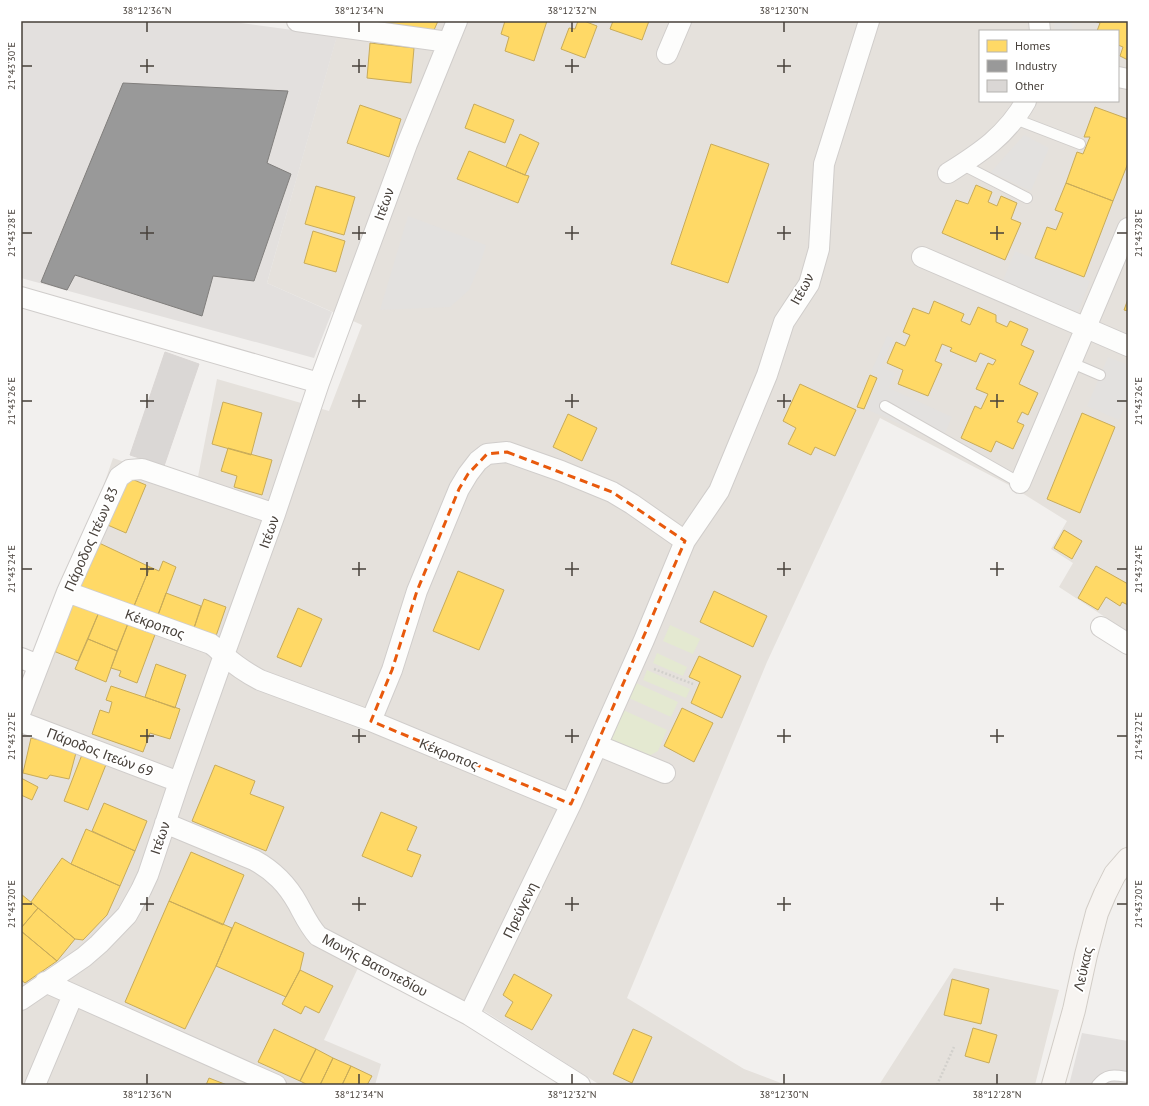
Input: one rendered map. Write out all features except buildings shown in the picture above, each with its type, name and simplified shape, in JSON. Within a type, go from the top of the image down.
[{"type":"street","points":[[297,21],[335,24],[448,42]]},
{"type":"street","name":"Ιτέων","points":[[21,1000],[45,982],[84,957],[100,944],[127,915],[148,875],[179,782],[275,514],[319,383],[407,144],[457,21]]},
{"type":"street","points":[[667,54],[681,21]]},
{"type":"street","name":"Ιτέων","points":[[685,541],[719,492],[766,375],[784,322],[809,284],[819,249],[824,164],[869,21]]},
{"type":"street","points":[[954,168],[988,146],[1015,119],[1025,102]]},
{"type":"street","points":[[1020,483],[1128,228]]},
{"type":"street","points":[[922,257],[1128,346]]},
{"type":"street","points":[[21,297],[319,383]]},
{"type":"street","points":[[371,722],[392,670],[417,591],[459,489],[468,474],[478,461],[487,454],[507,452],[562,471],[612,492],[685,541],[635,662],[571,804]]},
{"type":"street","name":"Πάροδος Ιτέων 83","points":[[21,711],[30,662],[67,592],[119,477],[129,470],[142,469],[275,514]]},
{"type":"street","name":"Κέκροπος","points":[[67,592],[211,644],[246,673],[260,680],[371,722],[571,804]]},
{"type":"street","points":[[1101,627],[1128,644]]},
{"type":"street","name":"Πάροδος Ιτεών 69","points":[[21,722],[179,782]]},
{"type":"street","points":[[598,745],[665,773]]},
{"type":"street","name":"Πρεύγενη","points":[[469,1015],[571,804]]},
{"type":"street","name":"Μονής Βατοπεδίου","points":[[165,822],[265,866],[288,887],[311,928],[318,936],[469,1015],[580,1085]]},
{"type":"street","name":"Λεύκας","points":[[1053,1085],[1074,1010],[1097,913],[1115,874],[1128,859]]},
{"type":"street","points":[[45,982],[276,1085]]},
{"type":"street","points":[[35,1085],[73,995]]},
{"type":"lane","points":[[1015,119],[1080,144]]},
{"type":"lane","points":[[954,168],[1027,198]]},
{"type":"lane","points":[[1072,363],[1100,375]]},
{"type":"lane","points":[[885,406],[1020,483]]},
{"type":"lane","points":[[1097,1085],[1103,1078],[1112,1075],[1128,1077]]},
{"type":"path","points":[[635,662],[693,684]]},
{"type":"path","points":[[937,1085],[954,1047]]},
{"type":"highlighted area","points":[[507,452],[612,492],[685,541],[571,804],[371,721],[392,670],[417,591],[459,489],[468,474],[487,454]]},
{"type":"shaded area","points":[[21,21],[226,21],[337,36],[267,283],[332,312],[314,358],[21,278]]},
{"type":"shaded area","points":[[341,21],[1128,21],[1128,632],[1059,587],[1073,563],[1051,549],[1067,521],[1009,485],[880,418],[767,662],[627,998],[744,1069],[786,1085],[600,1085],[486,1012],[366,951],[324,1040],[381,1064],[375,1085],[21,1085],[21,727],[113,458],[196,487],[217,379],[329,411],[362,325],[267,283]]},
{"type":"shaded area","points":[[1054,21],[1071,21],[1073,30],[1055,30]]},
{"type":"shaded area","points":[[1024,135],[1049,148],[1031,191],[991,172]]},
{"type":"shaded area","points":[[408,216],[486,245],[479,267],[469,290],[450,307],[380,310]]},
{"type":"shaded area","points":[[1015,251],[1090,281],[1078,312],[1002,283]]},
{"type":"shaded area","points":[[887,336],[893,338],[881,367],[895,373],[889,388],[952,417],[941,442],[866,409],[880,377],[871,372]]},
{"type":"shaded area","points":[[1108,357],[1128,365],[1128,399],[1119,420],[1087,406]]},
{"type":"shaded area","points":[[954,968],[1059,990],[1035,1085],[879,1085]]},
{"type":"shaded area","points":[[1082,1033],[1128,1041],[1128,1085],[1069,1085]]},
{"type":"green space","points":[[670,625],[700,639],[693,654],[663,641]]},
{"type":"green space","points":[[657,653],[687,667],[683,676],[653,663]]},
{"type":"green space","points":[[647,670],[690,689],[686,698],[643,680]]},
{"type":"green space","points":[[636,683],[678,702],[671,717],[629,698]]},
{"type":"green space","points":[[621,709],[667,730],[658,751],[647,757],[608,740]]}]
